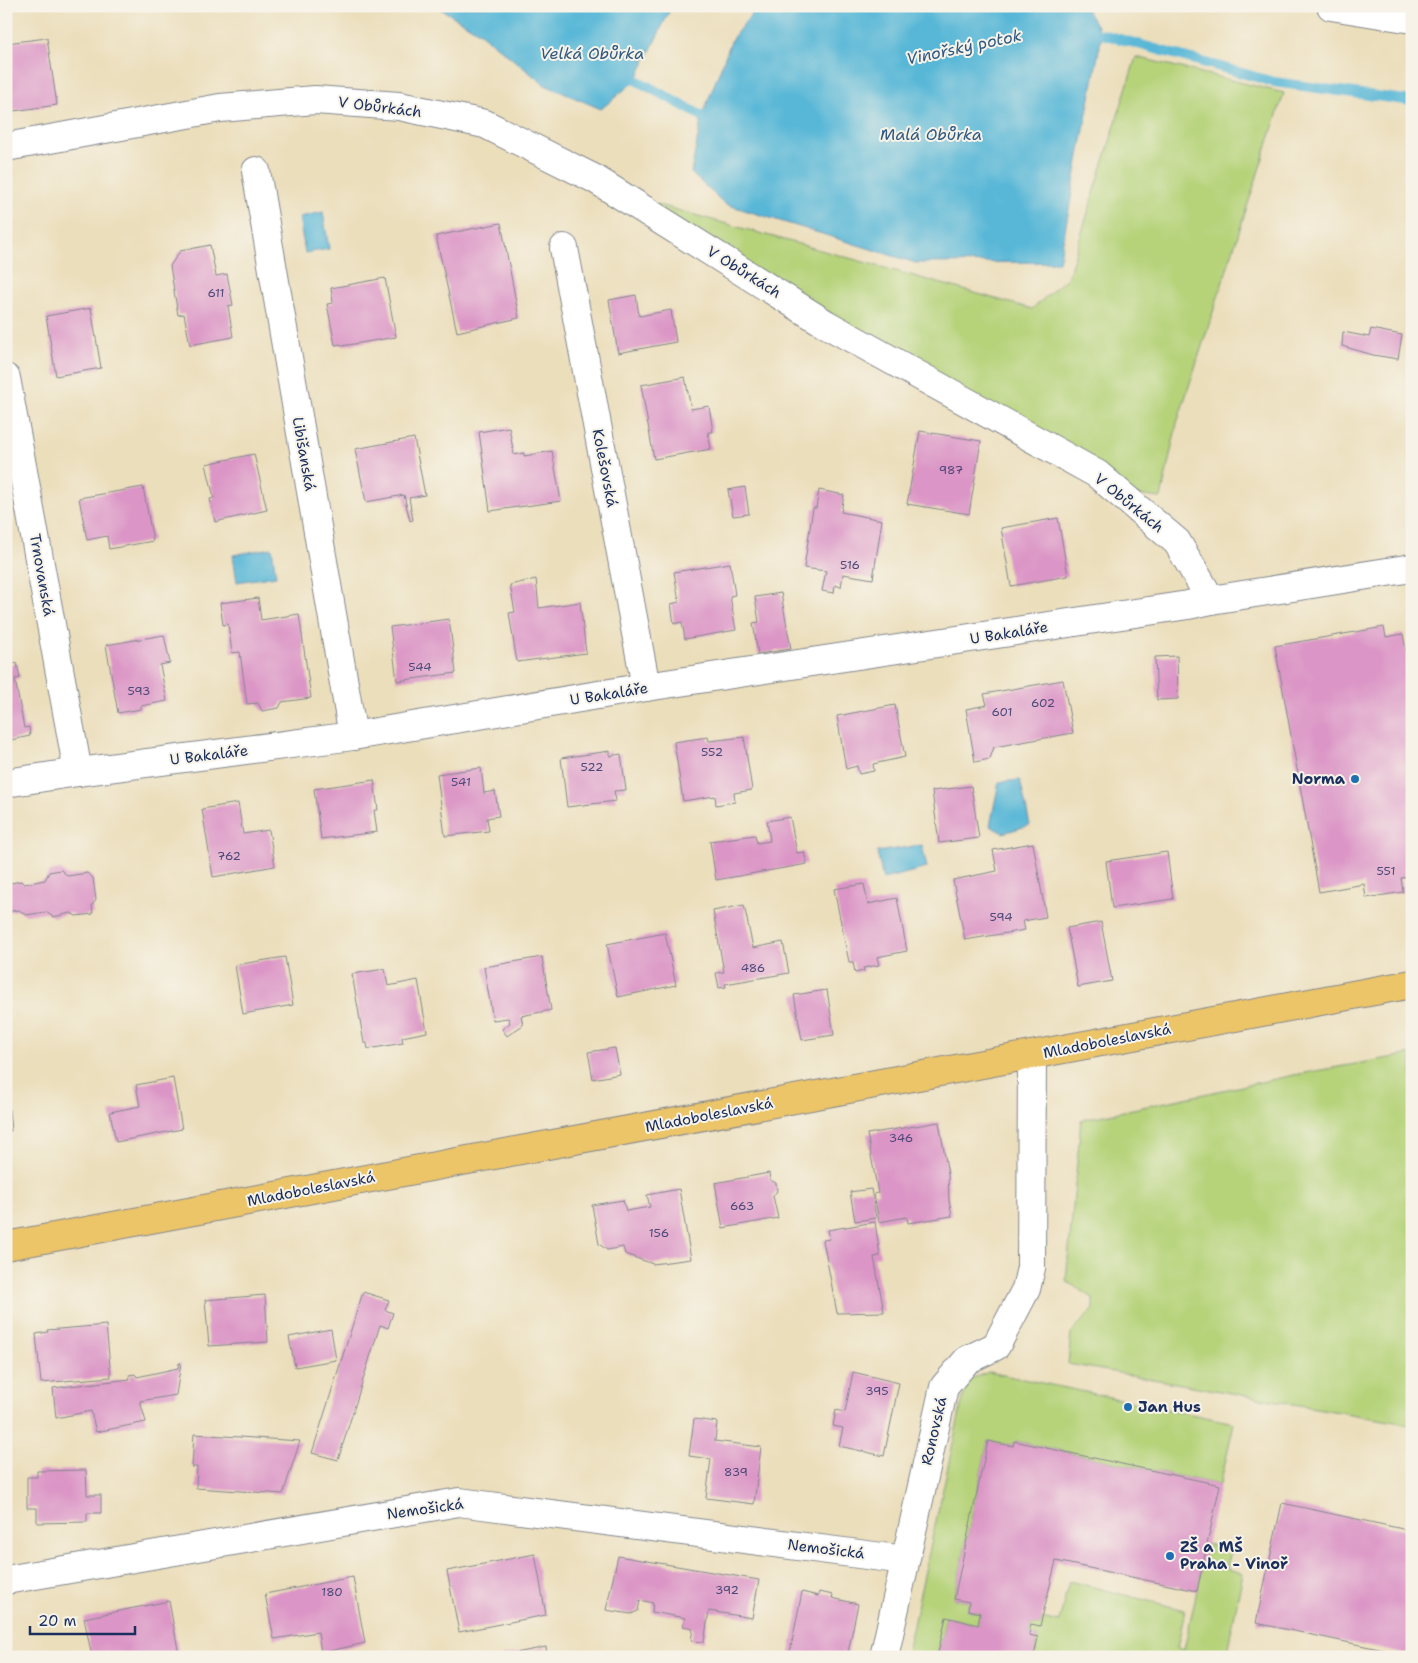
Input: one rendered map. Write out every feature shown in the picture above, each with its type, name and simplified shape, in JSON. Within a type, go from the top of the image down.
[{"type":"main road","name":"Mladoboleslavská","points":[[6,1246],[1412,984]]},
{"type":"street","points":[[1330,6],[1412,19]]},
{"type":"street","name":"V Obůrkách","points":[[6,147],[220,108],[315,100],[398,106],[485,124],[595,179],[826,324],[1097,474],[1177,542],[1211,600]]},
{"type":"street","name":"Libišanská","points":[[256,171],[353,736]]},
{"type":"street","name":"Kolešovská","points":[[564,248],[646,687]]},
{"type":"street","name":"Trnovanská","points":[[6,378],[78,772]]},
{"type":"street","points":[[1211,600],[1412,568]]},
{"type":"street","name":"U Bakaláře","points":[[6,783],[353,736],[646,687],[1188,606],[1211,600]]},
{"type":"street","name":"Ronovská","points":[[884,1657],[944,1387],[968,1360],[996,1346],[1026,1289],[1031,1268],[1032,1055]]},
{"type":"street","name":"Nemošická","points":[[6,1580],[459,1502],[905,1560]]},
{"type":"green space","points":[[1136,57],[1284,93],[1177,423],[1161,498],[1126,494],[641,200],[1032,309],[1068,277]]},
{"type":"green space","points":[[1412,1054],[1412,1425],[1068,1364],[1071,1333],[1093,1309],[1093,1298],[1066,1281],[1081,1120],[1299,1074]]},
{"type":"green space","points":[[989,1372],[1234,1423],[1220,1485],[1015,1441],[1013,1446],[988,1441],[954,1599],[969,1602],[968,1610],[980,1613],[978,1625],[946,1617],[937,1657],[906,1657],[967,1380]]},
{"type":"green space","points":[[1207,1544],[1231,1549],[1227,1569],[1243,1573],[1226,1657],[1034,1657],[1038,1637],[1029,1635],[1031,1624],[1040,1626],[1042,1618],[1059,1622],[1069,1581],[1185,1610],[1177,1648],[1184,1650]]},
{"type":"water","name":"Velká Obůrka","points":[[436,6],[672,6],[636,80],[601,109],[545,85],[479,32]]},
{"type":"water","name":"Malá Obůrka","points":[[758,6],[1084,6],[1102,34],[1059,262],[916,263],[725,204],[691,173],[702,116],[732,39]]},
{"type":"water","points":[[323,212],[329,249],[305,253],[299,217]]},
{"type":"water","points":[[272,548],[276,576],[237,582],[233,555]]},
{"type":"water","points":[[1020,780],[1030,825],[1003,833],[990,826],[999,782]]},
{"type":"water","points":[[922,845],[927,868],[883,879],[877,852]]},
{"type":"building","points":[[47,38],[57,105],[6,112],[6,43]]},
{"type":"building","points":[[501,223],[519,318],[457,332],[436,236]]},
{"type":"building","points":[[210,245],[216,276],[227,274],[233,305],[228,306],[233,337],[190,345],[184,314],[178,315],[170,266],[180,251]]},
{"type":"building","points":[[385,278],[396,337],[342,346],[341,344],[335,345],[327,304],[333,303],[331,288]]},
{"type":"building","points":[[636,295],[639,316],[671,310],[676,342],[618,353],[609,300]]},
{"type":"building","points":[[91,308],[101,368],[56,376],[46,316]]},
{"type":"building","points":[[1371,329],[1402,335],[1398,359],[1373,355],[1342,346],[1343,332],[1369,337]]},
{"type":"building","points":[[685,377],[691,409],[709,406],[713,432],[708,432],[711,449],[654,459],[641,385]]},
{"type":"building","points":[[509,427],[514,455],[524,453],[524,456],[552,451],[561,501],[490,511],[479,432]]},
{"type":"building","points":[[920,431],[981,441],[969,514],[907,504]]},
{"type":"building","points":[[414,438],[425,495],[409,498],[413,520],[410,521],[404,495],[366,502],[355,449]]},
{"type":"building","points":[[254,454],[267,510],[215,522],[210,499],[214,498],[206,464]]},
{"type":"building","points":[[143,487],[153,541],[109,549],[107,536],[87,540],[79,498]]},
{"type":"building","points":[[745,487],[749,514],[733,516],[728,490]]},
{"type":"building","points":[[819,490],[844,495],[841,512],[882,520],[873,579],[843,574],[841,587],[835,585],[834,593],[822,591],[826,571],[804,568],[813,508],[816,508]]},
{"type":"building","points":[[1058,518],[1068,576],[1011,586],[1001,528]]},
{"type":"building","points":[[730,563],[735,595],[730,596],[736,630],[685,639],[682,622],[674,624],[671,604],[679,602],[674,572]]},
{"type":"building","points":[[536,579],[539,608],[580,602],[586,653],[517,662],[509,613],[515,612],[510,585]]},
{"type":"building","points":[[781,593],[791,649],[758,654],[753,623],[759,622],[755,597]]},
{"type":"building","points":[[258,598],[261,620],[299,614],[311,698],[282,702],[279,708],[262,711],[258,703],[247,704],[240,652],[232,653],[228,624],[223,625],[220,603]]},
{"type":"building","points":[[449,619],[456,673],[397,681],[390,627]]},
{"type":"building","name":"Norma","points":[[1384,627],[1386,637],[1403,634],[1412,683],[1412,876],[1401,878],[1403,892],[1366,898],[1364,884],[1319,892],[1275,646]]},
{"type":"building","points":[[164,635],[170,663],[160,665],[167,701],[141,706],[141,709],[118,713],[106,645]]},
{"type":"building","points":[[1177,656],[1178,699],[1157,700],[1155,657]]},
{"type":"building","points":[[17,663],[20,678],[15,679],[24,728],[29,727],[30,736],[6,741],[6,665]]},
{"type":"building","points":[[1063,680],[1073,733],[994,747],[990,759],[975,762],[966,709],[987,705],[984,694]]},
{"type":"building","points":[[895,705],[905,757],[873,764],[874,771],[859,774],[857,766],[846,769],[837,716]]},
{"type":"building","points":[[708,737],[709,741],[744,737],[752,790],[734,793],[735,802],[716,805],[715,796],[683,801],[674,742]]},
{"type":"building","points":[[610,751],[610,756],[621,754],[626,790],[614,791],[616,801],[567,807],[561,758]]},
{"type":"building","points":[[481,768],[484,793],[495,791],[499,816],[487,818],[489,831],[445,836],[437,774]]},
{"type":"building","points":[[374,780],[378,810],[374,810],[377,832],[321,839],[314,789]]},
{"type":"building","points":[[971,786],[979,838],[939,843],[932,791]]},
{"type":"building","points":[[238,803],[243,834],[269,830],[275,866],[213,877],[202,809]]},
{"type":"building","points":[[790,817],[797,853],[804,852],[807,864],[716,880],[710,841],[755,835],[757,843],[770,841],[767,821]]},
{"type":"building","points":[[1033,843],[1046,917],[1023,921],[1025,930],[965,940],[953,880],[997,871],[993,850]]},
{"type":"building","points":[[1167,852],[1173,899],[1112,908],[1106,861]]},
{"type":"building","points":[[61,870],[68,876],[87,873],[93,878],[96,900],[92,905],[93,914],[76,916],[71,913],[53,917],[46,912],[26,915],[19,910],[6,912],[6,884],[21,881],[24,884],[45,880],[49,872]]},
{"type":"building","points":[[864,884],[868,904],[897,898],[907,951],[877,957],[879,965],[863,968],[864,971],[855,973],[853,962],[849,962],[834,889]]},
{"type":"building","points":[[744,905],[753,948],[783,942],[789,973],[725,984],[726,987],[719,988],[716,973],[724,972],[713,911]]},
{"type":"building","points":[[1101,922],[1112,981],[1078,987],[1067,928]]},
{"type":"building","points":[[665,933],[676,985],[618,997],[607,944]]},
{"type":"building","points":[[285,957],[293,1005],[243,1014],[235,965]]},
{"type":"building","points":[[542,957],[551,1010],[521,1016],[523,1025],[507,1036],[502,1029],[510,1023],[508,1018],[493,1020],[484,967]]},
{"type":"building","points":[[385,969],[388,986],[418,980],[427,1032],[402,1037],[403,1043],[368,1049],[367,1043],[364,1043],[352,974]]},
{"type":"building","points":[[827,990],[834,1035],[802,1040],[794,995]]},
{"type":"building","points":[[615,1048],[620,1074],[593,1079],[588,1052]]},
{"type":"building","points":[[173,1078],[182,1129],[116,1142],[110,1112],[140,1106],[136,1085]]},
{"type":"building","points":[[6,1100],[8,1100],[11,1131],[6,1132]]},
{"type":"building","points":[[939,1122],[948,1174],[949,1201],[952,1216],[908,1223],[907,1217],[879,1222],[874,1194],[878,1193],[867,1134]]},
{"type":"building","points":[[769,1173],[770,1180],[776,1183],[777,1191],[773,1196],[778,1218],[723,1228],[715,1183]]},
{"type":"building","points":[[679,1189],[691,1259],[653,1264],[625,1254],[623,1247],[607,1250],[599,1244],[592,1205],[623,1200],[626,1211],[650,1207],[647,1195]]},
{"type":"building","points":[[871,1189],[876,1218],[855,1221],[850,1192]]},
{"type":"building","points":[[875,1222],[880,1256],[874,1257],[884,1312],[837,1313],[823,1240],[830,1239],[828,1230]]},
{"type":"building","points":[[363,1292],[389,1300],[385,1310],[393,1313],[388,1328],[380,1325],[338,1460],[312,1453]]},
{"type":"building","points":[[265,1295],[268,1342],[209,1346],[205,1300]]},
{"type":"building","points":[[106,1325],[111,1377],[41,1383],[36,1334],[48,1332],[47,1330]]},
{"type":"building","points":[[331,1329],[336,1360],[295,1367],[289,1337]]},
{"type":"building","points":[[179,1363],[181,1363],[176,1395],[140,1401],[146,1422],[96,1432],[91,1411],[56,1418],[53,1388],[130,1379],[129,1375],[135,1374],[137,1377],[178,1368]]},
{"type":"building","points":[[853,1372],[899,1383],[884,1456],[839,1446],[843,1428],[833,1426],[836,1410],[845,1412]]},
{"type":"building","points":[[694,1419],[717,1422],[715,1441],[761,1447],[754,1504],[706,1498],[711,1459],[689,1456]]},
{"type":"building","points":[[194,1434],[300,1441],[283,1494],[196,1488],[197,1467],[192,1467]]},
{"type":"building","points":[[988,1441],[1013,1446],[1014,1441],[1220,1485],[1197,1591],[1056,1561],[1040,1626],[1031,1624],[1029,1635],[1038,1637],[1034,1657],[937,1657],[946,1617],[978,1625],[980,1613],[968,1610],[969,1602],[954,1599]]},
{"type":"building","points":[[86,1470],[87,1495],[101,1495],[101,1513],[87,1513],[87,1522],[37,1523],[37,1508],[27,1508],[27,1477],[37,1477],[37,1471]]},
{"type":"building","points":[[1282,1503],[1412,1531],[1412,1656],[1256,1623]]},
{"type":"building","points":[[535,1554],[546,1615],[459,1632],[447,1571]]},
{"type":"building","points":[[618,1556],[759,1580],[752,1618],[709,1611],[704,1642],[691,1641],[693,1628],[683,1626],[685,1618],[652,1612],[653,1603],[640,1600],[638,1611],[631,1614],[606,1610]]},
{"type":"building","points":[[353,1577],[365,1643],[321,1653],[318,1632],[274,1639],[265,1594]]},
{"type":"building","points":[[802,1592],[818,1596],[819,1592],[833,1595],[832,1598],[858,1604],[847,1657],[789,1657]]},
{"type":"building","points":[[169,1601],[179,1655],[92,1657],[84,1618]]},
{"type":"building","points":[[546,1647],[547,1657],[501,1657],[501,1656]]},
{"type":"waterway","name":"Vinořský potok","points":[[1088,36],[1102,34],[1274,82],[1412,101]]},
{"type":"waterway","name":"Vinořský potok","points":[[626,71],[636,80],[702,116],[714,113]]},
{"type":"place","name":"Norma","points":[[1355,779]]},
{"type":"place","name":"Jan Hus","points":[[1128,1407]]},
{"type":"place","name":"ZŠ a MŠ Praha - Vinoř","points":[[1170,1556]]}]
